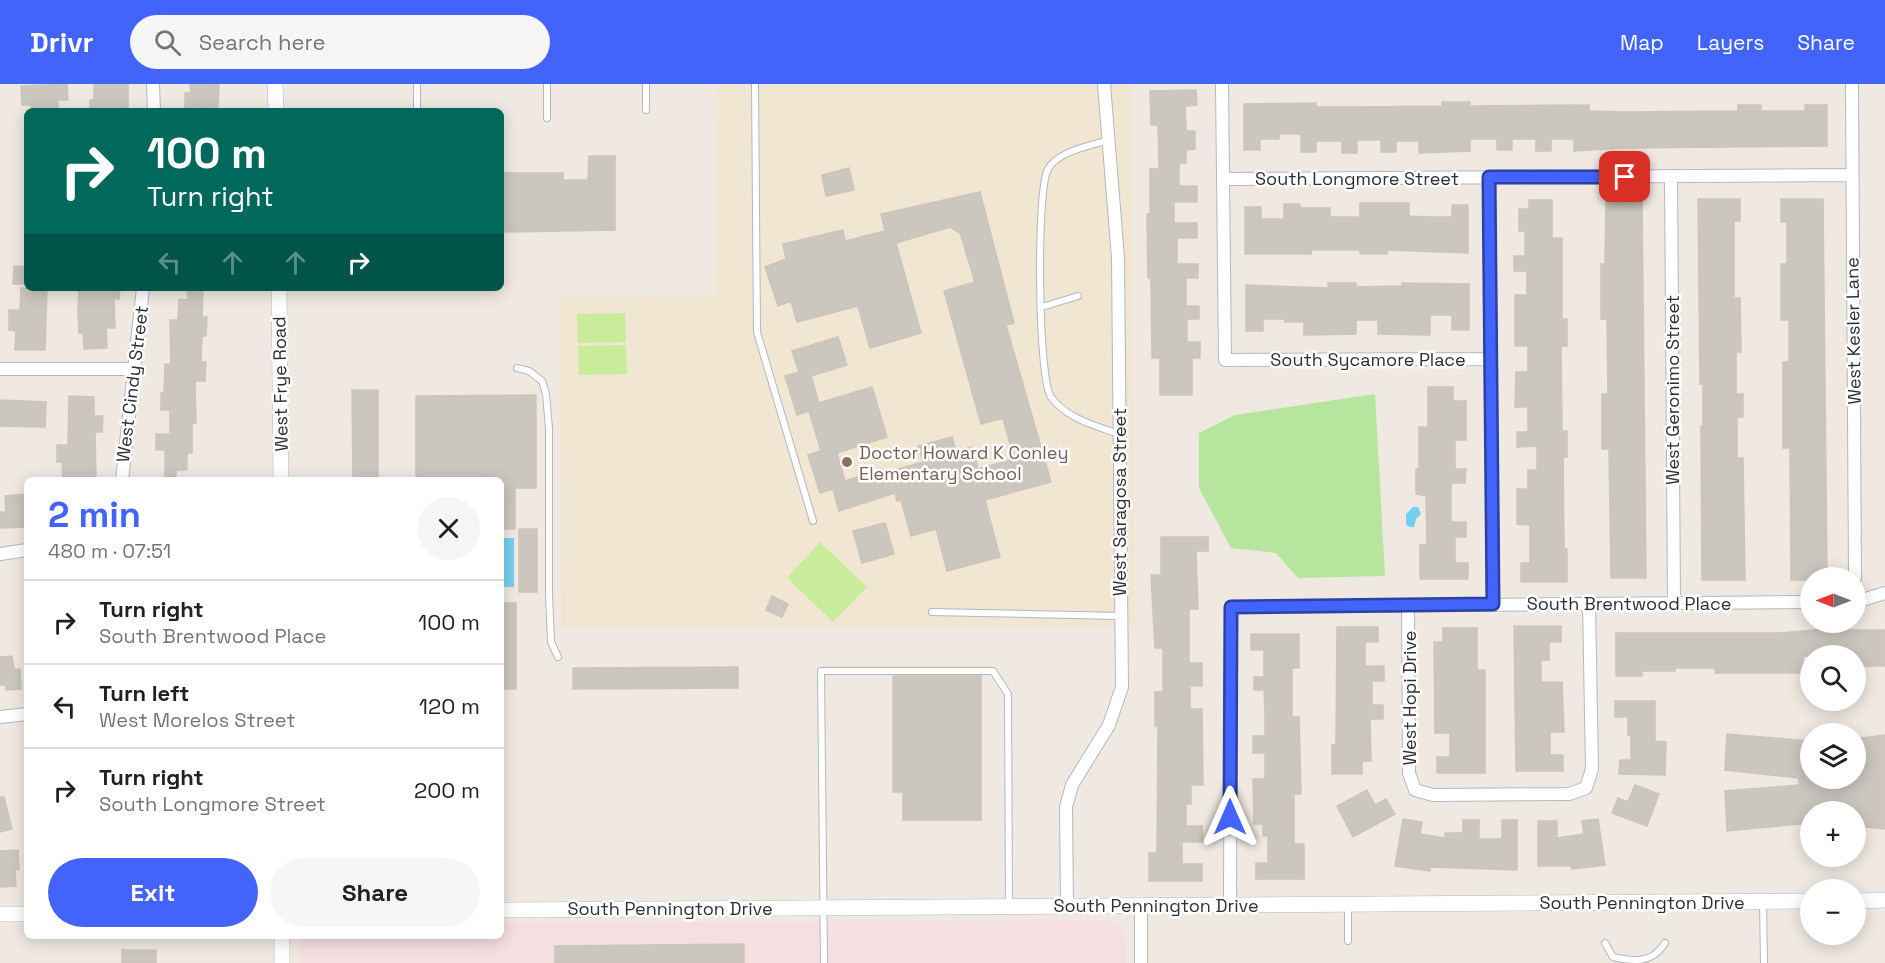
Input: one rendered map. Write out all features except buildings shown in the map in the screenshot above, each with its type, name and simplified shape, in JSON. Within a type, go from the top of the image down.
[{"type":"street","points":[[153,84],[154,108]]},
{"type":"street","points":[[275,84],[276,108]]},
{"type":"street","name":"West Saragosa Street","points":[[1067,906],[1066,807],[1072,785],[1109,725],[1122,687],[1118,258],[1104,84]]},
{"type":"street","points":[[1222,84],[1223,179]]},
{"type":"street","name":"West Kesler Lane","points":[[1852,84],[1855,567]]},
{"type":"street","name":"South Longmore Street","points":[[1223,179],[1852,175]]},
{"type":"street","name":"West Geronimo Street","points":[[1671,176],[1674,603]]},
{"type":"street","points":[[1489,177],[1493,604]]},
{"type":"street","name":"South Sycamore Place","points":[[1223,179],[1225,360],[1490,359]]},
{"type":"street","name":"West Cindy Street","points":[[122,477],[143,291]]},
{"type":"street","name":"West Frye Road","points":[[279,291],[280,477]]},
{"type":"street","points":[[0,369],[135,369]]},
{"type":"street","points":[[0,554],[24,550]]},
{"type":"street","points":[[1866,599],[1885,593]]},
{"type":"street","name":"South Brentwood Place","points":[[1230,905],[1231,607],[1800,602]]},
{"type":"street","name":"West Hopi Drive","points":[[1408,605],[1409,773],[1415,790],[1433,795],[1569,794],[1586,788],[1592,769],[1589,603]]},
{"type":"street","points":[[0,717],[24,714]]},
{"type":"street","points":[[1866,901],[1885,900]]},
{"type":"street","name":"South Pennington Drive","points":[[504,910],[1800,901]]},
{"type":"street","points":[[1141,906],[1141,963]]},
{"type":"street","points":[[0,914],[24,914]]},
{"type":"street","points":[[282,939],[282,963]]},
{"type":"lane","points":[[417,84],[417,108]]},
{"type":"lane","points":[[547,84],[547,118]]},
{"type":"lane","points":[[646,84],[646,110]]},
{"type":"lane","points":[[755,84],[757,332],[813,521]]},
{"type":"lane","points":[[1109,140],[1058,158],[1048,169],[1043,182],[1040,229],[1044,368],[1051,397],[1078,419],[1119,434]]},
{"type":"lane","points":[[1042,307],[1078,296]]},
{"type":"lane","points":[[517,368],[529,371],[542,381],[546,393],[549,428],[551,642],[558,657]]},
{"type":"lane","points":[[932,612],[1120,616]]},
{"type":"lane","points":[[824,963],[821,671],[993,671],[1008,694],[1009,906]]},
{"type":"lane","points":[[1763,902],[1764,963]]},
{"type":"lane","points":[[1348,904],[1348,941]]},
{"type":"lane","points":[[1605,943],[1613,957],[1624,960],[1648,959],[1658,955],[1665,943]]},
{"type":"shaded area","name":"Doctor Howard K Conley Elementary School","points":[[718,84],[1131,84],[1135,627],[562,627],[559,297],[716,296]]},
{"type":"shaded area","points":[[1104,920],[1121,925],[1124,932],[1126,963],[300,963],[300,939],[504,939],[504,923]]},
{"type":"green space","points":[[625,313],[626,342],[578,343],[577,314]]},
{"type":"green space","points":[[626,345],[627,374],[579,375],[578,346]]},
{"type":"green space","points":[[1375,394],[1385,576],[1298,578],[1276,553],[1231,548],[1199,488],[1199,433],[1235,415]]},
{"type":"green space","points":[[820,542],[867,587],[833,622],[787,578]]},
{"type":"water","points":[[1413,507],[1418,507],[1421,514],[1416,519],[1414,527],[1409,527],[1406,524],[1406,514]]},
{"type":"water","points":[[504,538],[514,538],[514,587],[504,587]]},
{"type":"place","name":"Doctor Howard K Conley Elementary School","points":[[847,462]]},
{"type":"route","points":[[1230,817],[1231,607],[1493,604],[1489,177],[1625,177]]}]
